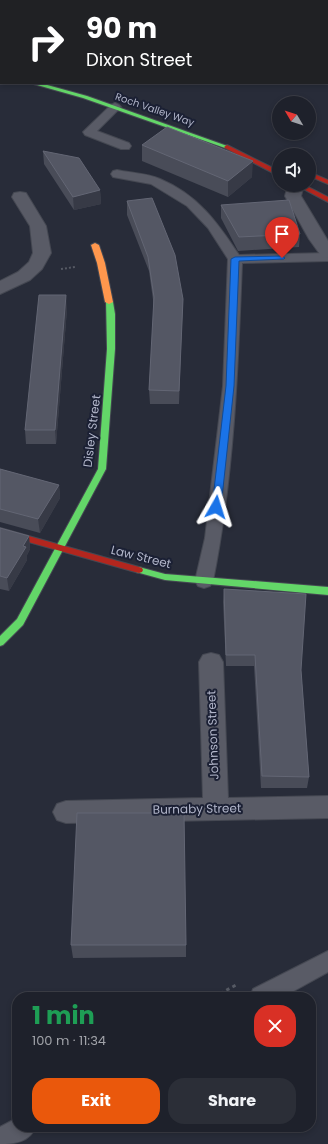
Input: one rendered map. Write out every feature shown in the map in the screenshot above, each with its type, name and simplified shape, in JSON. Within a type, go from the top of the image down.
[{"type":"street","name":"Roch Valley Way","points":[[40,84],[115,107],[224,145]]},
{"type":"street","points":[[224,145],[249,147]]},
{"type":"street","points":[[224,145],[272,170]]},
{"type":"street","points":[[316,171],[327,172]]},
{"type":"street","points":[[316,174],[328,182]]},
{"type":"street","points":[[294,192],[293,196],[328,253]]},
{"type":"street","points":[[313,192],[328,200]]},
{"type":"street","points":[[0,288],[24,276],[36,266],[42,253],[38,226],[20,197]]},
{"type":"street","name":"Disley Street","points":[[0,642],[20,622],[102,469],[111,349],[111,314],[101,263],[95,245]]},
{"type":"street","name":"Law Street","points":[[0,531],[165,577],[328,591]]},
{"type":"street","name":"Johnson Street","points":[[211,662],[216,809]]},
{"type":"street","name":"Burnaby Street","points":[[66,812],[328,807]]},
{"type":"lane","points":[[115,107],[89,132],[125,146]]},
{"type":"lane","points":[[117,174],[155,181],[192,203],[213,226],[235,259],[230,386],[213,538],[204,581]]},
{"type":"lane","points":[[235,259],[328,257]]},
{"type":"lane","points":[[270,992],[328,961]]},
{"type":"lane","points":[[0,1140],[15,1132]]},
{"type":"path","points":[[36,266],[48,271],[101,263]]},
{"type":"building","points":[[167,127],[253,161],[228,181],[142,145]]},
{"type":"building","points":[[43,151],[79,158],[100,190],[73,197]]},
{"type":"building","points":[[152,198],[175,255],[183,299],[179,391],[149,390],[154,297],[148,257],[127,201]]},
{"type":"building","points":[[289,200],[300,234],[239,237],[221,205]]},
{"type":"building","points":[[39,295],[66,295],[55,430],[25,430]]},
{"type":"building","points":[[0,469],[59,485],[38,519],[0,509]]},
{"type":"building","points":[[0,528],[29,536],[23,546],[26,547],[7,578],[0,576]]},
{"type":"building","points":[[224,589],[306,594],[301,670],[309,777],[262,776],[255,655],[226,655]]},
{"type":"building","points":[[77,813],[184,813],[186,945],[71,945]]},
{"type":"traffic: fast","points":[[37,84],[85,97],[227,147]]},
{"type":"traffic: fast","points":[[0,642],[20,622],[102,469],[111,349],[111,314],[109,302]]},
{"type":"traffic: fast","points":[[139,570],[165,577],[328,591]]},
{"type":"traffic: slow","points":[[95,245],[101,263],[109,302]]},
{"type":"traffic: jam","points":[[227,147],[272,170]]},
{"type":"traffic: jam","points":[[316,177],[328,182]]},
{"type":"traffic: jam","points":[[313,192],[328,200]]},
{"type":"traffic: jam","points":[[0,531],[139,570]]},
{"type":"route","points":[[216,507],[230,386],[235,259],[282,258]]}]
